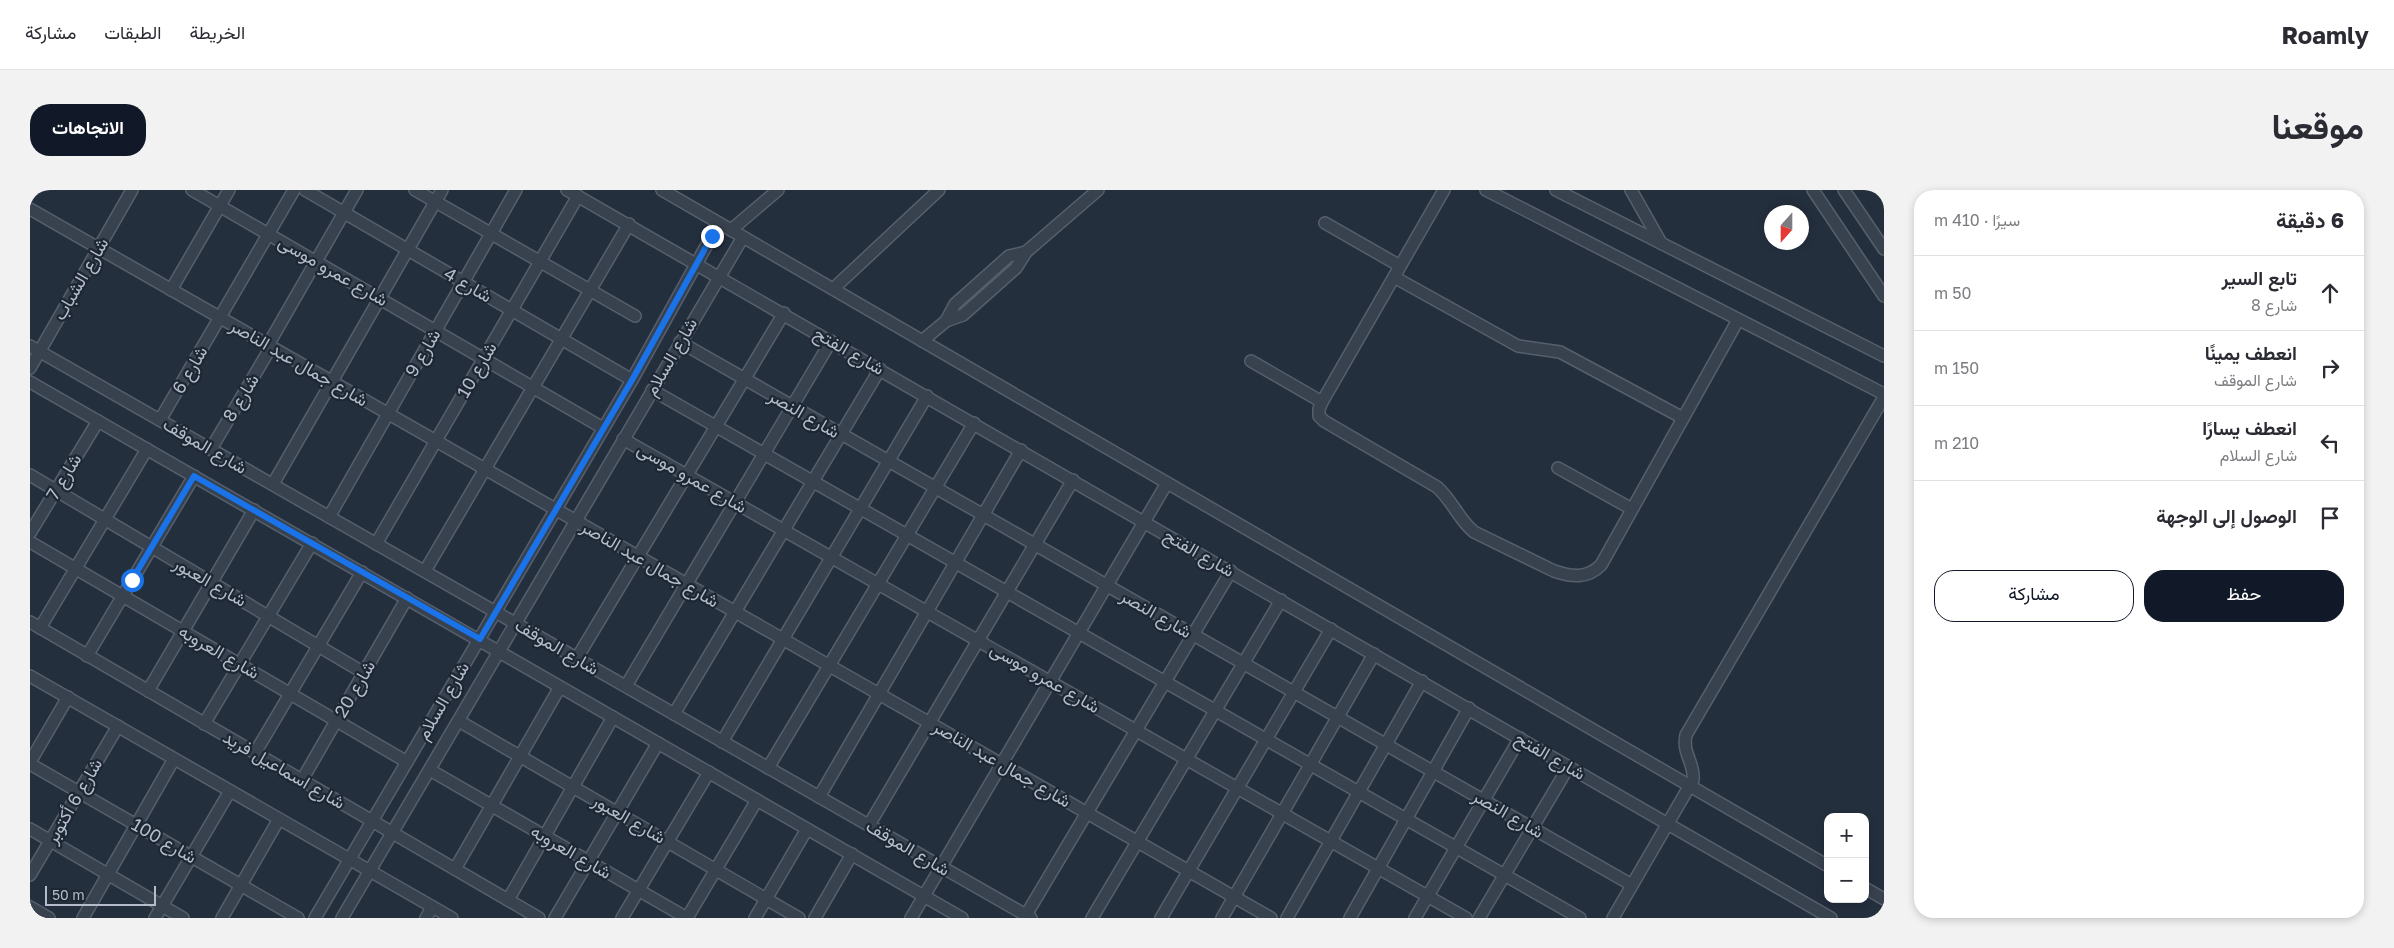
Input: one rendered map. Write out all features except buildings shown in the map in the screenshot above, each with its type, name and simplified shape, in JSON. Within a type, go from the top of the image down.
[{"type":"street","name":"شارع الشباب","points":[[30,368],[35,349],[98,249],[132,190]]},
{"type":"street","name":"شارع عمرو موسى","points":[[192,190],[603,428]]},
{"type":"street","points":[[171,290],[229,190]]},
{"type":"street","name":"شارع 6","points":[[160,420],[294,190]]},
{"type":"street","name":"شارع 4","points":[[305,190],[632,380]]},
{"type":"street","name":"شارع 8","points":[[211,449],[357,190]]},
{"type":"street","points":[[415,190],[635,316]]},
{"type":"street","points":[[273,484],[442,190]]},
{"type":"street","name":"شارع 9","points":[[329,517],[516,190]]},
{"type":"street","name":"شارع الفتح","points":[[567,190],[784,313],[1831,918]]},
{"type":"street","points":[[663,190],[1824,864]]},
{"type":"street","points":[[731,230],[778,190]]},
{"type":"street","points":[[833,289],[939,190]]},
{"type":"street","points":[[922,341],[946,321],[955,304],[1009,256],[1026,252],[1098,190]]},
{"type":"street","points":[[1444,190],[1322,402],[1319,416],[1324,421],[1437,487],[1444,493],[1468,527],[1474,532],[1554,571],[1568,576],[1581,576],[1593,573],[1601,565],[1738,320]]},
{"type":"street","points":[[1486,190],[1884,396],[1686,735],[1686,753],[1694,774],[1690,786],[1613,918]]},
{"type":"street","points":[[1556,190],[1884,356]]},
{"type":"street","points":[[1631,190],[1662,244]]},
{"type":"street","points":[[1813,190],[1884,296]]},
{"type":"street","points":[[1844,190],[1884,249]]},
{"type":"street","name":"شارع 10","points":[[376,544],[578,196]]},
{"type":"street","name":"شارع جمال عبد الناصر","points":[[30,209],[1271,918]]},
{"type":"street","name":"شارع السلام","points":[[315,918],[632,380],[719,223]]},
{"type":"street","points":[[1326,223],[1400,266]]},
{"type":"street","points":[[425,571],[629,224]]},
{"type":"street","name":"شارع السلام","points":[[342,918],[743,237]]},
{"type":"street","points":[[1394,277],[1518,346],[1560,352],[1683,418]]},
{"type":"street","points":[[577,658],[784,313]]},
{"type":"street","points":[[626,686],[831,341]]},
{"type":"street","name":"شارع النصر","points":[[680,342],[982,516],[1632,885]]},
{"type":"street","name":"شارع الموقف","points":[[35,349],[1028,917]]},
{"type":"street","points":[[1251,361],[1322,402]]},
{"type":"street","points":[[674,714],[880,369]]},
{"type":"street","name":"شارع الموقف","points":[[30,382],[500,650],[962,918]]},
{"type":"street","points":[[652,390],[1580,918]]},
{"type":"street","points":[[722,742],[927,396]]},
{"type":"street","name":"شارع 7","points":[[30,533],[98,421]]},
{"type":"street","points":[[768,768],[974,423]]},
{"type":"street","name":"شارع عمرو موسى","points":[[623,439],[1466,918]]},
{"type":"street","points":[[35,625],[75,568],[147,449]]},
{"type":"street","points":[[819,797],[1021,450]]},
{"type":"street","points":[[1558,468],[1632,509]]},
{"type":"street","name":"شارع العبور","points":[[30,475],[364,673]]},
{"type":"street","points":[[87,656],[194,476]]},
{"type":"street","points":[[869,825],[1073,480]]},
{"type":"street","points":[[911,918],[1167,483]]},
{"type":"street","points":[[148,691],[254,510]]},
{"type":"street","name":"شارع العروبه","points":[[30,542],[407,762]]},
{"type":"street","points":[[204,724],[312,543]]},
{"type":"street","points":[[1028,917],[1087,813],[1231,571]]},
{"type":"street","points":[[255,753],[362,572]]},
{"type":"street","name":"شارع 20","points":[[302,780],[408,598]]},
{"type":"street","points":[[1092,918],[1281,600]]},
{"type":"street","name":"شارع اسماعيل فريد","points":[[35,625],[539,918]]},
{"type":"street","points":[[1161,918],[1332,629]]},
{"type":"street","points":[[1222,918],[1374,654]]},
{"type":"street","points":[[30,676],[452,918]]},
{"type":"street","points":[[1287,918],[1422,682]]},
{"type":"street","points":[[455,869],[560,686]]},
{"type":"street","points":[[30,763],[68,697]]},
{"type":"street","points":[[1350,918],[1469,708]]},
{"type":"street","points":[[508,900],[613,717]]},
{"type":"street","name":"شارع العبور","points":[[459,720],[799,918]]},
{"type":"street","name":"شارع 6 أكتوبر","points":[[30,875],[118,726]]},
{"type":"street","points":[[1415,918],[1520,738]]},
{"type":"street","points":[[555,918],[658,743]]},
{"type":"street","points":[[83,918],[174,759]]},
{"type":"street","name":"شارع 100","points":[[30,763],[298,918]]},
{"type":"street","points":[[1479,918],[1569,766]]},
{"type":"street","name":"شارع العروبه","points":[[430,770],[687,918]]},
{"type":"street","points":[[622,918],[709,772]]},
{"type":"street","points":[[155,918],[230,791]]},
{"type":"street","points":[[687,918],[757,800]]},
{"type":"street","points":[[222,918],[279,819]]},
{"type":"street","points":[[30,829],[183,918]]},
{"type":"street","points":[[755,918],[807,829]]},
{"type":"street","points":[[815,918],[852,854]]},
{"type":"street","points":[[1869,890],[1884,899]]},
{"type":"street","points":[[30,907],[50,918]]},
{"type":"street","points":[[426,918],[432,907]]},
{"type":"route","points":[[132,580],[194,476],[480,639],[632,380],[712,236]]}]
